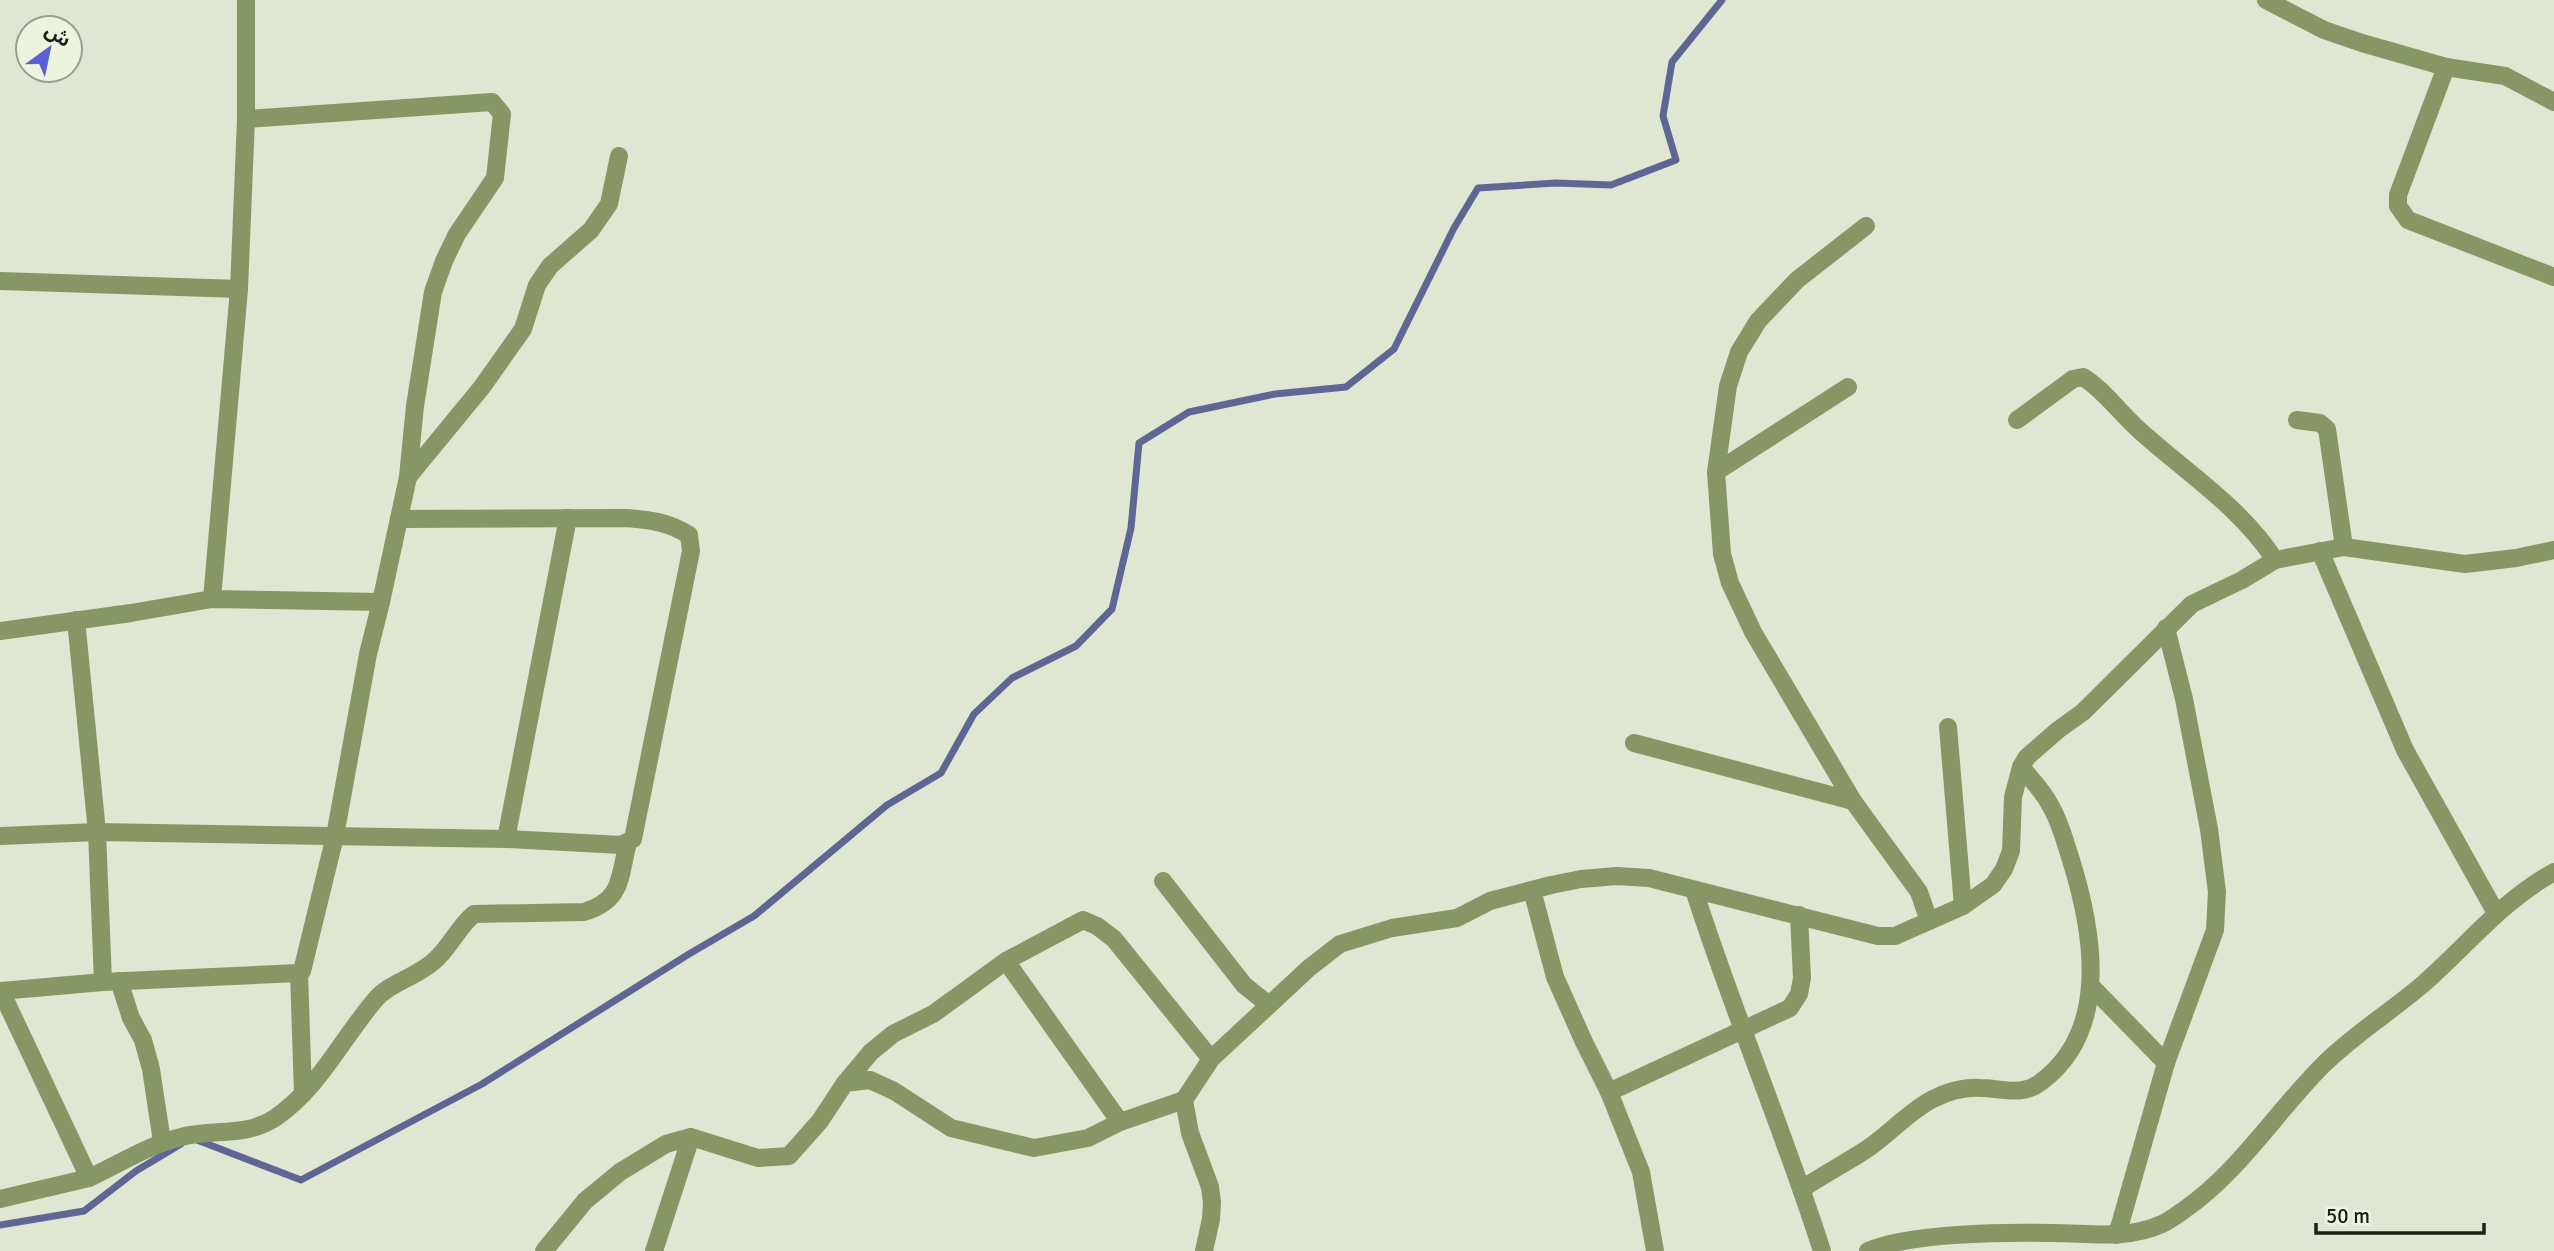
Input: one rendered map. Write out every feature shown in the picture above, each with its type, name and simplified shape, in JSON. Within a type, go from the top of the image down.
[{"type":"street","points":[[212,599],[239,289],[246,120],[246,0]]},
{"type":"street","points":[[2266,0],[2324,30],[2446,67],[2505,76],[2554,102]]},
{"type":"street","points":[[2446,67],[2398,195],[2398,206],[2407,219],[2554,277]]},
{"type":"street","points":[[89,1178],[1,991],[111,981],[299,973],[303,969],[335,836],[369,654],[408,477],[415,406],[433,292],[457,234],[495,178],[502,114],[492,102],[246,120]]},
{"type":"street","points":[[408,477],[482,387],[523,329],[537,285],[550,266],[591,230],[609,204],[619,156]]},
{"type":"street","points":[[1866,226],[1797,280],[1758,321],[1739,352],[1728,386],[1716,472],[1723,554],[1730,583],[1753,632],[1853,801],[1919,892],[1928,920]]},
{"type":"street","points":[[0,281],[239,289]]},
{"type":"street","points":[[2017,420],[2074,379],[2083,377],[2138,429],[2222,498],[2253,531],[2275,560]]},
{"type":"street","points":[[1716,472],[1848,387]]},
{"type":"street","points":[[2297,420],[2320,423],[2327,429],[2344,547]]},
{"type":"street","points":[[506,839],[568,518]]},
{"type":"street","points":[[0,836],[97,832],[506,839],[584,845],[621,845],[633,839],[691,551],[688,535],[659,520],[399,519]]},
{"type":"street","points":[[845,1083],[870,1080],[894,1091],[951,1128],[1034,1148],[1088,1138],[1120,1122],[1184,1100],[1211,1059],[1309,968],[1340,944],[1392,928],[1457,918],[1490,901],[1581,879],[1617,876],[1649,878],[1878,936],[1895,936],[1963,906],[1993,885],[2004,869],[2011,851],[2013,797],[2021,767],[2028,757],[2083,712],[2192,604],[2242,580],[2275,560],[2344,547],[2465,564],[2554,550]]},
{"type":"street","points":[[2320,551],[2405,750],[2496,913]]},
{"type":"street","points":[[0,631],[212,599],[381,601]]},
{"type":"street","points":[[76,620],[111,981],[143,1040],[151,1069],[162,1143]]},
{"type":"street","points":[[2117,1235],[2166,1063],[2215,930],[2217,892],[2208,829],[2184,699],[2166,628]]},
{"type":"street","points":[[1948,727],[1963,906]]},
{"type":"street","points":[[1634,743],[1853,801]]},
{"type":"street","points":[[1802,1189],[1857,1156],[1932,1099],[1957,1090],[1979,1087],[2028,1090],[2042,1082],[2062,1061],[2077,1037],[2086,1014],[2091,986],[2091,957],[2086,919],[2070,858],[2050,805],[2021,767]]},
{"type":"street","points":[[0,1199],[89,1178],[162,1143],[202,1133],[241,1132],[273,1119],[317,1080],[377,998],[429,965],[447,949],[460,926],[474,914],[584,912],[601,906],[614,895],[628,842]]},
{"type":"street","points":[[1868,1251],[1924,1239],[1993,1234],[2117,1235],[2163,1224],[2205,1195],[2323,1065],[2368,1026],[2421,986],[2496,913],[2529,886],[2554,872]]},
{"type":"street","points":[[1163,881],[1244,985],[1269,1005]]},
{"type":"street","points":[[1531,890],[1555,977],[1609,1092],[1641,1172],[1655,1251]]},
{"type":"street","points":[[1694,890],[1822,1251]]},
{"type":"street","points":[[1609,1092],[1790,1007],[1799,994],[1802,978],[1798,915]]},
{"type":"street","points":[[544,1251],[585,1202],[620,1172],[666,1144],[691,1137],[758,1158],[789,1156],[820,1121],[845,1083],[871,1052],[893,1034],[933,1014],[1006,961],[1083,920],[1097,926],[1114,939],[1211,1059]]},
{"type":"street","points":[[1006,961],[1120,1122]]},
{"type":"street","points":[[299,973],[303,1094]]},
{"type":"street","points":[[2091,986],[2166,1063]]},
{"type":"street","points":[[1184,1100],[1190,1133],[1210,1187],[1212,1202],[1203,1251]]},
{"type":"street","points":[[654,1251],[691,1137]]},
{"type":"waterway","points":[[197,1140],[301,1180],[482,1084],[754,916],[887,805],[941,773],[974,714],[1012,678],[1076,646],[1112,609],[1131,528],[1139,443],[1189,412],[1275,394],[1346,387],[1394,349],[1454,228],[1478,188],[1556,183],[1611,185],[1676,160],[1663,116],[1672,62],[1722,0]]},
{"type":"waterway","points":[[0,1225],[84,1211],[136,1171],[181,1144]]}]
